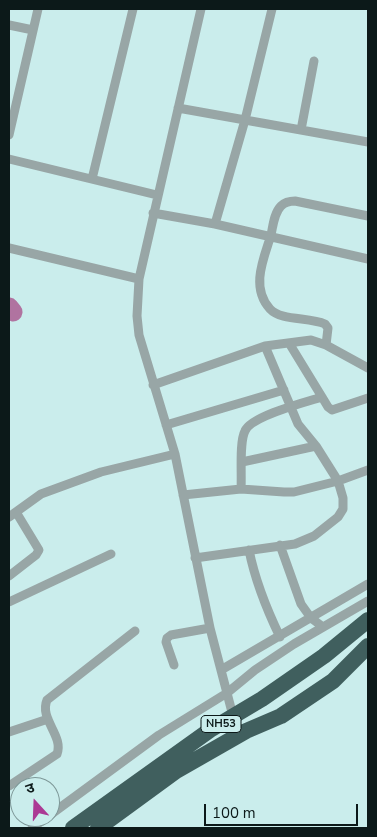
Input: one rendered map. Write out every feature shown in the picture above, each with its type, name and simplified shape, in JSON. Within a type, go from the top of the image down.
[{"type":"highway","name":"NH53","points":[[73,828],[210,730],[262,699],[324,656],[368,620]]},
{"type":"highway","name":"NH53","points":[[98,828],[176,771],[239,735],[280,716],[333,681],[368,646]]},
{"type":"street","points":[[9,135],[38,9]]},
{"type":"street","points":[[92,179],[133,9]]},
{"type":"street","points":[[201,9],[153,213],[140,279],[137,316],[139,335],[174,454],[210,628],[232,716]]},
{"type":"street","points":[[215,224],[245,120],[272,9]]},
{"type":"street","points":[[9,25],[33,30]]},
{"type":"street","points":[[301,130],[314,61]]},
{"type":"street","points":[[178,108],[368,142]]},
{"type":"street","points":[[9,159],[157,195]]},
{"type":"street","points":[[326,345],[328,328],[325,324],[279,315],[271,311],[266,304],[260,282],[260,267],[277,212],[288,201],[295,201],[368,216]]},
{"type":"street","points":[[153,213],[215,224],[368,259]]},
{"type":"street","points":[[9,248],[140,279]]},
{"type":"street","points":[[153,385],[265,346],[311,340],[326,345],[368,368]]},
{"type":"street","points":[[289,343],[328,407],[332,410],[368,398]]},
{"type":"street","points":[[195,558],[295,544],[306,540],[338,517],[343,509],[344,504],[338,481],[316,446],[298,424],[265,346]]},
{"type":"street","points":[[166,425],[284,390]]},
{"type":"street","points":[[242,489],[242,441],[244,431],[249,424],[290,406],[322,397]]},
{"type":"street","points":[[242,462],[316,446]]},
{"type":"street","points":[[9,576],[36,555],[39,550],[12,514],[41,494],[101,472],[174,454]]},
{"type":"street","points":[[183,495],[242,489],[284,492],[338,481],[368,470]]},
{"type":"street","points":[[280,545],[304,610],[323,627]]},
{"type":"street","points":[[249,550],[259,588],[280,637]]},
{"type":"street","points":[[9,602],[111,554]]},
{"type":"street","points":[[221,670],[368,584]]},
{"type":"street","points":[[60,808],[159,735],[227,693],[255,670],[294,644],[368,601]]},
{"type":"street","points":[[174,664],[166,642],[167,638],[171,635],[210,628]]},
{"type":"street","points":[[9,786],[57,754],[59,746],[48,719],[46,704],[52,695],[135,631]]},
{"type":"street","points":[[9,732],[48,719]]},
{"type":"waterway","points":[[9,307],[13,312]]}]
